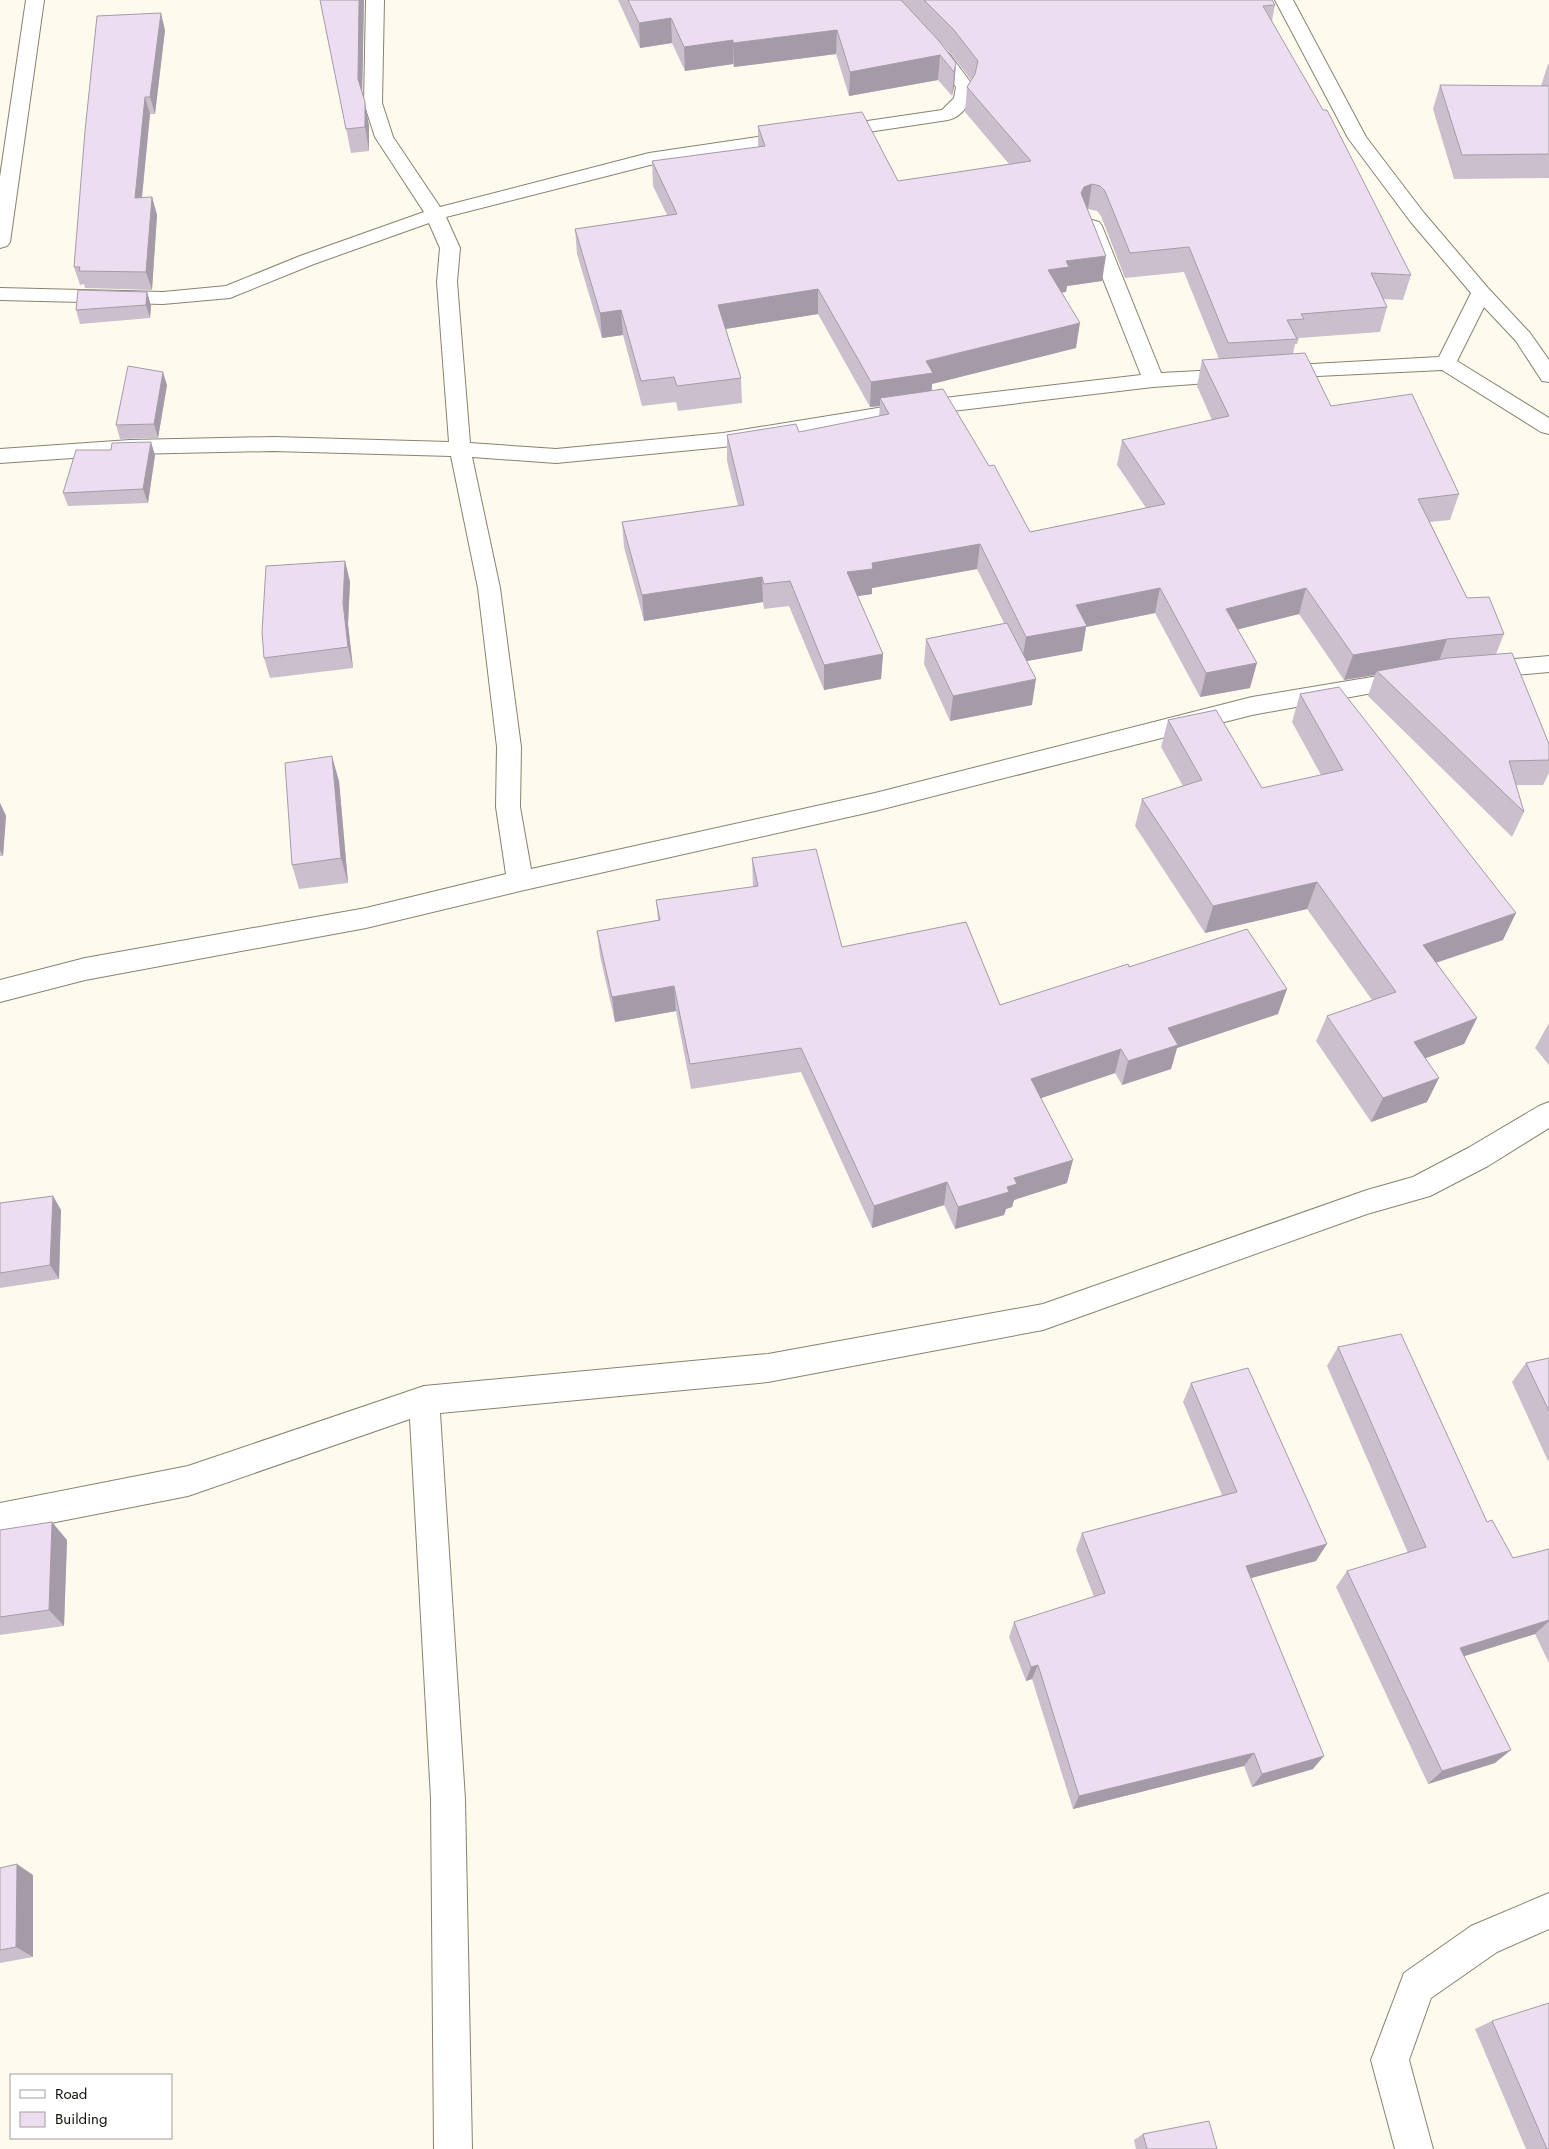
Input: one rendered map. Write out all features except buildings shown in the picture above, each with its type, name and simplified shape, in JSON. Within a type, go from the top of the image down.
[{"type":"street","points":[[0,242],[35,0]]},
{"type":"street","points":[[375,0],[373,103],[384,137],[410,179],[435,214],[450,248],[447,282],[460,449],[489,588],[509,747],[508,807],[520,881]]},
{"type":"street","points":[[0,294],[162,298],[230,292],[307,260],[435,214],[649,159],[948,115],[963,99],[965,87],[945,60],[887,0]]},
{"type":"street","points":[[1284,0],[1357,138],[1417,218],[1480,292],[1523,337],[1549,376]]},
{"type":"street","points":[[1089,217],[1153,380]]},
{"type":"street","points":[[1446,363],[1480,292]]},
{"type":"street","points":[[0,456],[130,447],[235,445],[460,449],[556,456],[723,440],[927,407],[1153,380],[1446,363],[1549,426]]},
{"type":"street","points":[[1456,672],[1549,664]]},
{"type":"street","points":[[0,991],[85,969],[366,918],[520,881],[875,802],[1252,706],[1428,675]]},
{"type":"street","points":[[0,1518],[188,1481],[424,1400],[768,1368],[1042,1317],[1367,1202],[1420,1187],[1478,1158],[1549,1114]]},
{"type":"street","points":[[424,1400],[448,1799],[453,2149]]},
{"type":"street","points":[[1414,2149],[1390,2060],[1417,1986],[1484,1939],[1549,1911]]}]
